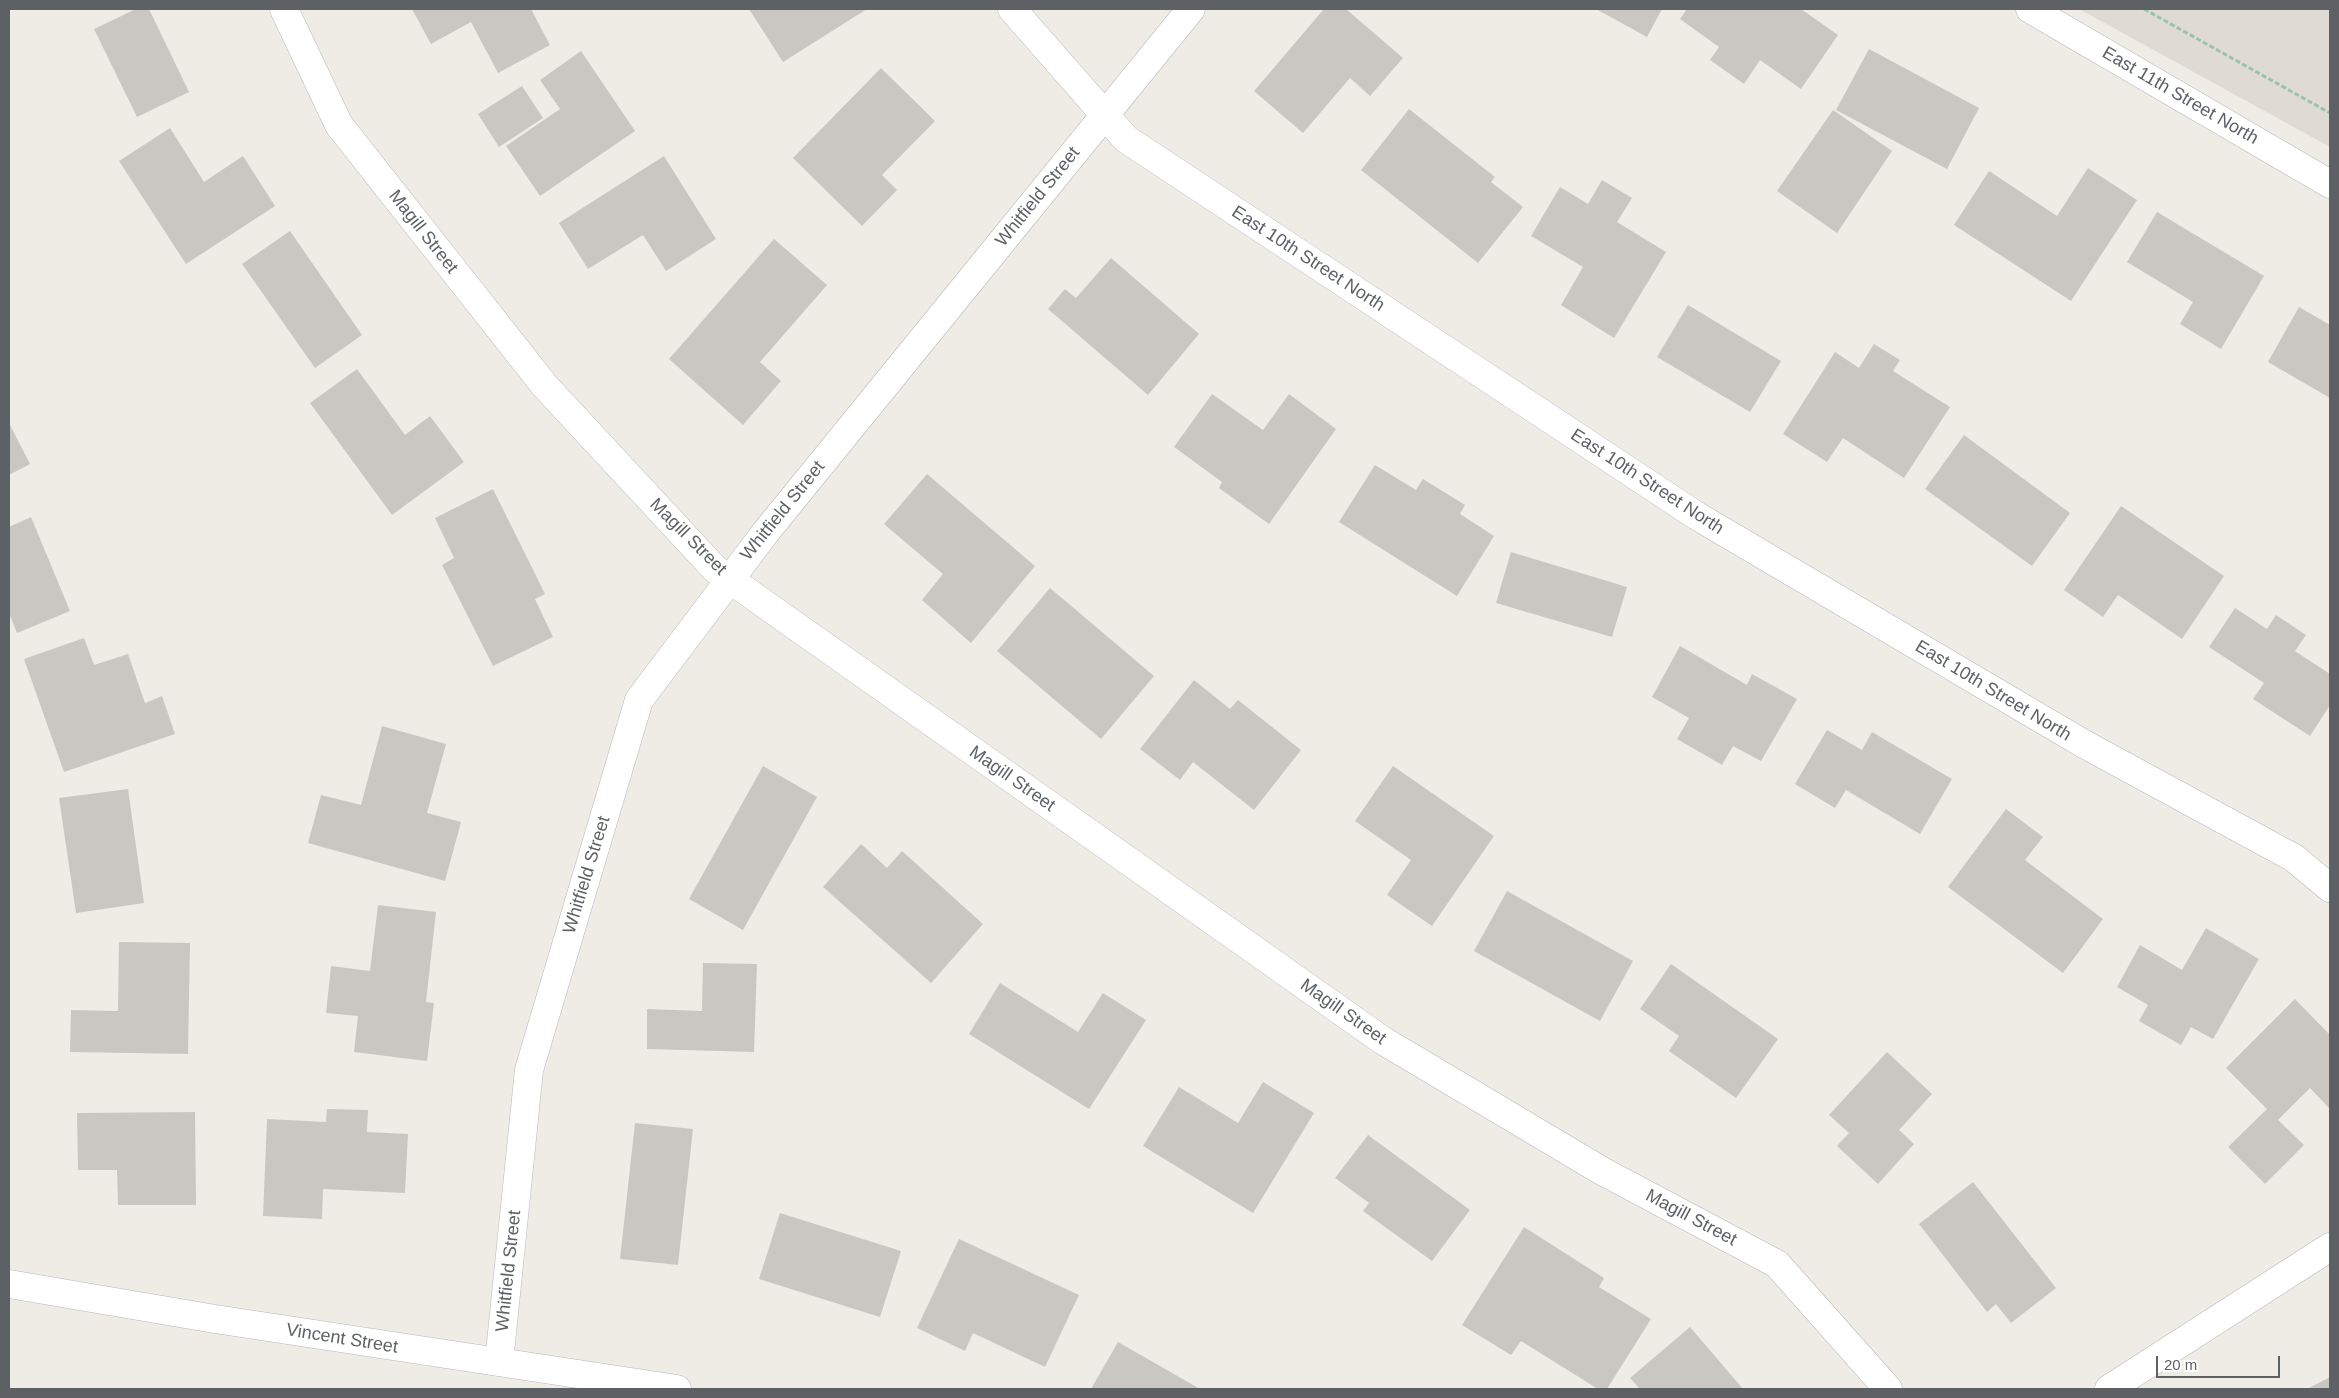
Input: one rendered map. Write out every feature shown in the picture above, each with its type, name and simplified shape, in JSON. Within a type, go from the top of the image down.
[{"type":"street","name":"Magill Street","points":[[284,9],[339,124],[345,132],[545,386],[716,569],[1382,1040],[1602,1171],[1777,1264],[1888,1389]]},
{"type":"street","name":"East 10th Street North","points":[[1012,9],[1126,139],[1697,516],[2084,744],[2294,858],[2330,888]]},
{"type":"street","name":"Whitfield Street","points":[[499,1362],[529,1070],[639,700],[765,533],[1191,9]]},
{"type":"street","name":"East 11th Street North","points":[[2030,9],[2330,184]]},
{"type":"street","points":[[2109,1389],[2330,1247]]},
{"type":"street","name":"Vincent Street","points":[[9,1284],[214,1319],[677,1389]]},
{"type":"path","points":[[2144,9],[2330,113]]},
{"type":"shaded area","points":[[2079,9],[2330,9],[2330,147]]},
{"type":"building","points":[[136,9],[149,9],[189,92],[137,117],[94,29]]},
{"type":"building","points":[[412,9],[531,9],[550,45],[498,73],[471,22],[431,44]]},
{"type":"building","points":[[749,9],[867,9],[783,62]]},
{"type":"building","points":[[1324,9],[1346,9],[1403,58],[1370,96],[1350,78],[1303,133],[1254,91]]},
{"type":"building","points":[[1596,9],[1662,9],[1647,37]]},
{"type":"building","points":[[1687,9],[1801,9],[1838,35],[1801,89],[1760,60],[1744,84],[1710,60],[1719,47],[1680,19]]},
{"type":"building","points":[[1869,49],[1979,108],[1947,169],[1836,110]]},
{"type":"building","points":[[581,51],[635,131],[540,196],[506,146],[560,109],[540,80]]},
{"type":"building","points":[[881,68],[935,121],[882,175],[897,190],[862,226],[793,158]]},
{"type":"building","points":[[522,86],[543,118],[499,147],[478,114]]},
{"type":"building","points":[[1409,109],[1495,177],[1491,182],[1523,207],[1478,263],[1361,170]]},
{"type":"building","points":[[1833,110],[1892,151],[1837,233],[1777,191]]},
{"type":"building","points":[[170,128],[204,182],[243,156],[275,206],[186,264],[119,161]]},
{"type":"building","points":[[664,156],[716,239],[666,271],[643,235],[588,269],[559,223]]},
{"type":"building","points":[[2088,168],[2137,200],[2071,301],[1954,225],[1989,171],[2057,216]]},
{"type":"building","points":[[1602,180],[1632,198],[1617,222],[1666,252],[1614,338],[1561,305],[1583,267],[1531,236],[1560,187],[1588,204]]},
{"type":"building","points":[[2157,212],[2264,276],[2221,349],[2180,324],[2193,302],[2127,262]]},
{"type":"building","points":[[290,231],[362,335],[315,368],[242,264]]},
{"type":"building","points":[[774,239],[827,285],[760,362],[781,381],[743,425],[669,359]]},
{"type":"building","points":[[1111,258],[1199,334],[1148,395],[1048,309],[1065,289],[1076,298]]},
{"type":"building","points":[[1688,305],[1781,361],[1750,412],[1657,357]]},
{"type":"building","points":[[2299,307],[2330,325],[2330,398],[2268,362]]},
{"type":"building","points":[[1874,344],[1900,360],[1893,371],[1950,407],[1904,478],[1843,438],[1827,462],[1783,434],[1835,352],[1859,368]]},
{"type":"building","points":[[357,369],[405,435],[430,416],[464,462],[392,515],[310,403]]},
{"type":"building","points":[[1212,394],[1263,430],[1289,394],[1336,429],[1269,524],[1219,488],[1222,482],[1174,447]]},
{"type":"building","points":[[9,423],[30,464],[9,475]]},
{"type":"building","points":[[1964,435],[2070,513],[2032,566],[1925,489]]},
{"type":"building","points":[[1375,465],[1416,490],[1423,479],[1465,505],[1460,514],[1494,536],[1457,596],[1339,522]]},
{"type":"building","points":[[927,474],[1035,566],[971,643],[922,600],[943,574],[884,524]]},
{"type":"building","points":[[493,489],[545,594],[535,599],[553,637],[493,666],[442,565],[454,558],[435,518]]},
{"type":"building","points":[[2121,506],[2224,576],[2182,639],[2118,595],[2103,617],[2064,590]]},
{"type":"building","points":[[31,517],[70,611],[17,633],[9,613],[9,527]]},
{"type":"building","points":[[1511,552],[1627,587],[1612,637],[1496,603]]},
{"type":"building","points":[[1050,588],[1154,676],[1101,739],[997,651]]},
{"type":"building","points":[[2235,608],[2267,629],[2276,615],[2306,635],[2295,651],[2330,674],[2330,705],[2310,736],[2253,699],[2264,683],[2209,647]]},
{"type":"building","points":[[84,638],[94,665],[128,654],[145,703],[162,696],[175,734],[64,772],[24,659]]},
{"type":"building","points":[[1680,646],[1747,685],[1752,674],[1797,699],[1761,761],[1733,746],[1722,765],[1677,739],[1689,718],[1652,697]]},
{"type":"building","points":[[1194,680],[1230,709],[1238,700],[1301,750],[1254,810],[1193,762],[1180,780],[1140,749]]},
{"type":"building","points":[[382,726],[446,744],[427,813],[461,822],[445,881],[308,843],[321,795],[361,805]]},
{"type":"building","points":[[1827,730],[1862,750],[1872,732],[1952,779],[1920,834],[1846,790],[1835,808],[1795,784]]},
{"type":"building","points":[[763,766],[817,797],[743,930],[689,899]]},
{"type":"building","points":[[1393,766],[1494,836],[1432,926],[1387,895],[1411,860],[1355,821]]},
{"type":"building","points":[[128,789],[144,903],[76,913],[59,798]]},
{"type":"building","points":[[2006,809],[2043,837],[2025,860],[2103,919],[2063,973],[1948,887]]},
{"type":"building","points":[[861,844],[887,868],[902,851],[983,924],[931,983],[823,887]]},
{"type":"building","points":[[1507,891],[1633,961],[1600,1021],[1474,951]]},
{"type":"building","points":[[378,905],[436,912],[426,1002],[434,1003],[427,1061],[354,1052],[358,1016],[326,1013],[331,966],[370,971]]},
{"type":"building","points":[[2206,928],[2259,959],[2213,1039],[2191,1027],[2181,1045],[2139,1021],[2148,1005],[2117,987],[2140,945],[2182,970]]},
{"type":"building","points":[[119,942],[190,943],[188,1054],[70,1052],[71,1010],[118,1011]]},
{"type":"building","points":[[703,963],[757,964],[754,1052],[647,1049],[647,1009],[702,1011]]},
{"type":"building","points":[[1671,964],[1778,1039],[1736,1098],[1669,1051],[1679,1036],[1640,1009]]},
{"type":"building","points":[[1000,983],[1078,1032],[1103,993],[1146,1020],[1089,1109],[969,1034]]},
{"type":"building","points":[[2295,999],[2330,1035],[2330,1109],[2310,1088],[2278,1120],[2304,1145],[2265,1184],[2228,1147],[2267,1109],[2226,1068]]},
{"type":"building","points":[[1887,1052],[1932,1094],[1899,1130],[1914,1144],[1878,1184],[1837,1146],[1849,1133],[1829,1115]]},
{"type":"building","points":[[1263,1082],[1314,1113],[1253,1213],[1143,1146],[1179,1087],[1238,1123]]},
{"type":"building","points":[[327,1109],[368,1110],[367,1132],[408,1134],[405,1193],[323,1189],[322,1219],[263,1216],[267,1119],[326,1122]]},
{"type":"building","points":[[195,1112],[196,1205],[118,1205],[117,1170],[78,1170],[77,1113]]},
{"type":"building","points":[[635,1123],[693,1129],[678,1265],[620,1259]]},
{"type":"building","points":[[1368,1135],[1470,1210],[1432,1261],[1363,1211],[1369,1203],[1335,1178]]},
{"type":"building","points":[[1973,1182],[2056,1288],[2011,1323],[1996,1304],[1987,1312],[1919,1224]]},
{"type":"building","points":[[780,1213],[901,1251],[880,1317],[759,1279]]},
{"type":"building","points":[[1524,1227],[1604,1278],[1599,1287],[1651,1319],[1607,1389],[1598,1389],[1521,1341],[1511,1355],[1462,1325]]},
{"type":"building","points":[[959,1239],[1079,1295],[1045,1367],[973,1333],[965,1351],[917,1328]]},
{"type":"building","points":[[1690,1327],[1743,1389],[1640,1389],[1630,1378]]},
{"type":"building","points":[[1118,1342],[1200,1389],[1091,1389]]},
{"type":"building","points":[[2330,1377],[2330,1389],[2307,1389]]}]
